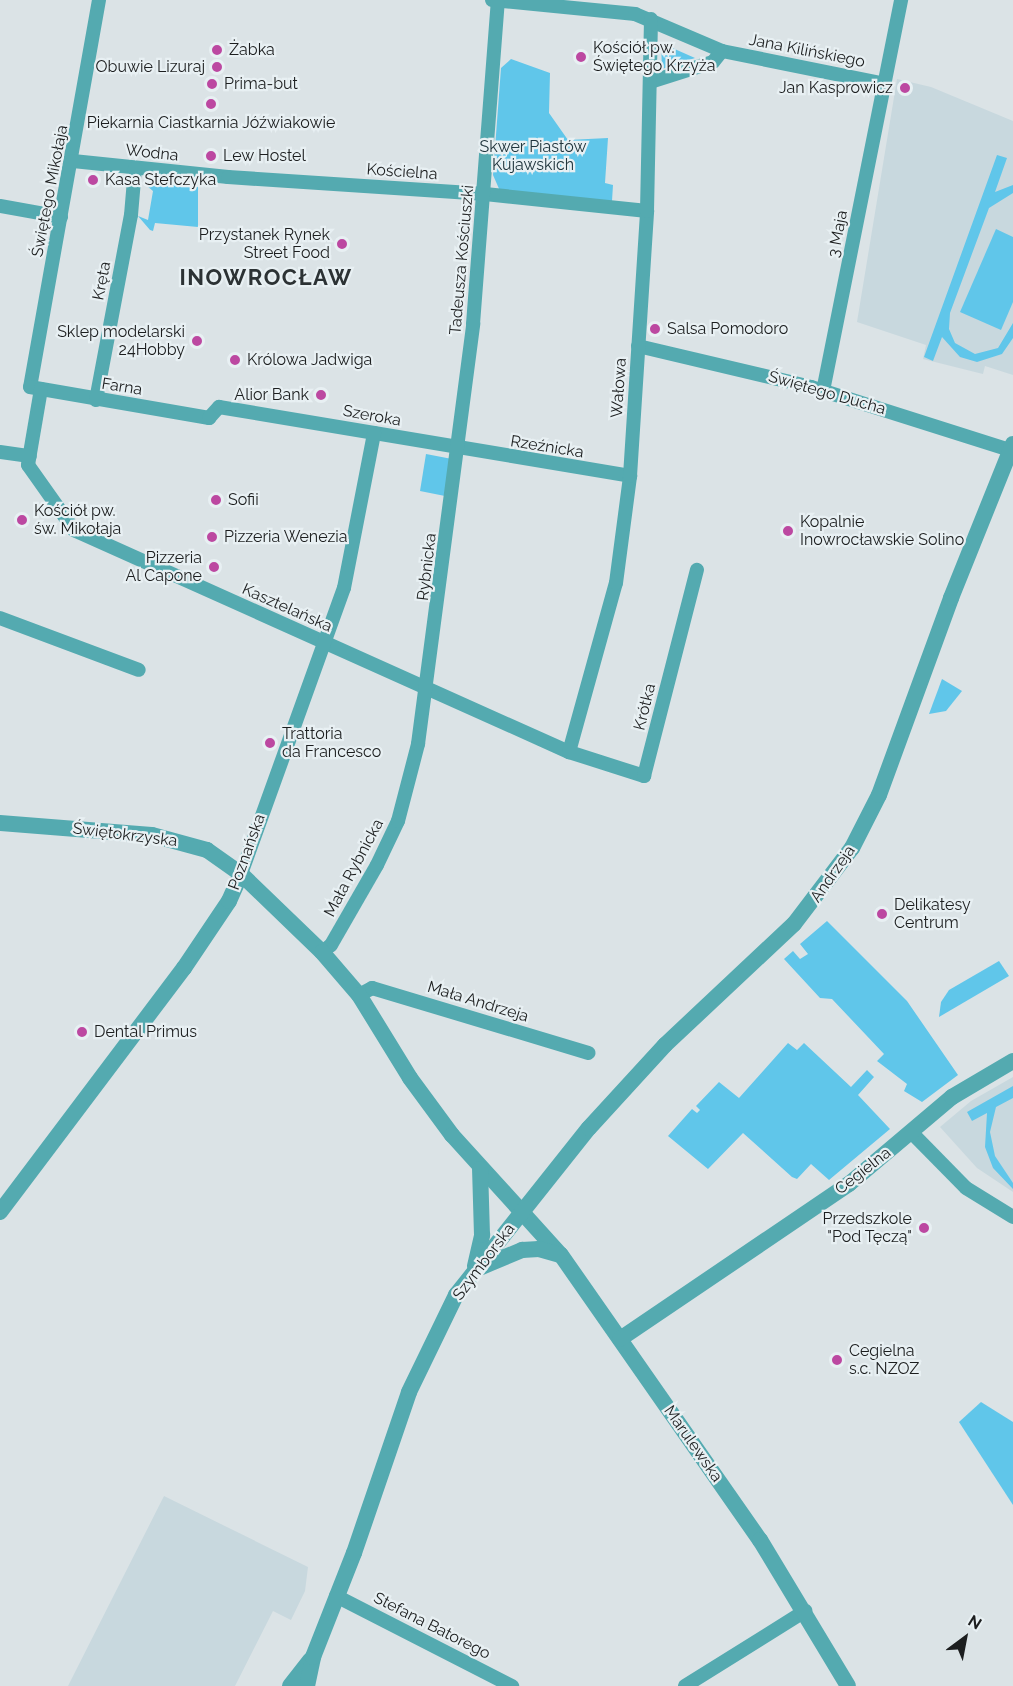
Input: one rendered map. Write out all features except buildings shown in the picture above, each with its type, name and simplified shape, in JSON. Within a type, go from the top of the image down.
[{"type":"street","name":"Świętego Mikołaja","points":[[30,456],[35,388],[99,0]]},
{"type":"street","name":"Jana Kilińskiego","points":[[492,0],[612,10],[651,19],[722,51],[885,84]]},
{"type":"street","name":"3 Maja","points":[[823,391],[901,0]]},
{"type":"street","name":"Tadeusza Kościuszki","points":[[459,450],[485,194],[498,1]]},
{"type":"street","name":"Wałowa","points":[[569,752],[616,583],[630,476],[647,212],[651,19]]},
{"type":"street","points":[[650,82],[713,62],[722,51]]},
{"type":"street","name":"Wodna","points":[[73,161],[228,177],[334,184]]},
{"type":"street","name":"Kręta","points":[[96,399],[131,215],[135,168]]},
{"type":"street","name":"Kościelna","points":[[334,184],[485,194],[647,212]]},
{"type":"street","points":[[0,206],[62,217]]},
{"type":"street","name":"Świętego Ducha","points":[[638,346],[823,391],[1012,448]]},
{"type":"street","name":"Farna","points":[[35,388],[209,418]]},
{"type":"street","name":"Szeroka","points":[[209,418],[219,408],[374,433],[459,450]]},
{"type":"street","name":"Poznańska","points":[[0,1212],[184,968],[229,902],[344,588],[374,433]]},
{"type":"street","name":"Andrzeja","points":[[522,1213],[589,1128],[665,1045],[815,901],[852,848],[879,795],[955,587],[1012,448]]},
{"type":"street","name":"Rzeźnicka","points":[[459,450],[630,476]]},
{"type":"street","name":"Rybnicka","points":[[428,689],[459,450]]},
{"type":"street","points":[[0,452],[30,456]]},
{"type":"street","name":"Kasztelańska","points":[[30,456],[28,465],[74,530],[569,752]]},
{"type":"street","name":"Krótka","points":[[569,752],[644,776],[697,570]]},
{"type":"street","points":[[0,618],[139,670]]},
{"type":"street","name":"Mała Rybnicka","points":[[322,952],[331,945],[377,865],[398,821],[428,689]]},
{"type":"street","name":"Świętokrzyska","points":[[1,826],[133,833],[181,841],[215,854],[241,874]]},
{"type":"street","name":"Szymborska","points":[[241,874],[322,952],[359,995],[423,1096],[480,1169],[522,1213],[456,1295],[409,1392],[312,1657],[307,1686]]},
{"type":"street","name":"Mała Andrzeja","points":[[359,995],[372,988],[588,1053]]},
{"type":"street","name":"Cegielna","points":[[620,1339],[849,1184],[952,1097],[1013,1061]]},
{"type":"street","points":[[911,1132],[966,1188],[1013,1217]]},
{"type":"street","points":[[474,1270],[482,1235],[480,1169]]},
{"type":"street","name":"Marulewska","points":[[522,1213],[561,1255],[620,1339],[804,1611],[848,1686]]},
{"type":"street","points":[[474,1270],[522,1250],[539,1249],[561,1255]]},
{"type":"street","name":"Stefana Batorego","points":[[336,1596],[512,1686]]},
{"type":"street","points":[[685,1686],[804,1611]]},
{"type":"street","name":"Szymborska","points":[[290,1686],[312,1657]]},
{"type":"shaded area","points":[[897,79],[931,87],[1013,121],[1013,375],[985,366],[983,374],[923,359],[926,345],[857,322]]},
{"type":"shaded area","points":[[1013,1077],[1013,1192],[977,1168],[940,1127],[971,1101]]},
{"type":"shaded area","points":[[164,1496],[308,1567],[305,1591],[291,1620],[273,1611],[235,1686],[68,1686]]},
{"type":"green space","points":[[661,43],[695,58],[662,69]]},
{"type":"green space","name":"Skwer Piastów Kujawskich","points":[[511,59],[550,73],[549,113],[568,140],[608,138],[605,183],[613,185],[612,201],[500,191],[493,175],[501,68]]},
{"type":"green space","points":[[997,155],[1007,158],[995,192],[1013,185],[1013,193],[989,208],[950,313],[949,329],[955,343],[975,354],[998,348],[1013,323],[1013,338],[1002,354],[977,362],[960,357],[942,337],[933,361],[924,357]]},
{"type":"green space","points":[[150,183],[198,187],[198,227],[155,223],[153,231],[150,230],[138,216],[148,220],[153,191],[147,186]]},
{"type":"green space","points":[[996,229],[1013,237],[1013,302],[1001,330],[960,312]]},
{"type":"green space","points":[[426,454],[452,459],[445,496],[420,491]]},
{"type":"green space","points":[[942,679],[962,691],[946,711],[929,714]]},
{"type":"green space","points":[[827,921],[907,1001],[958,1075],[922,1102],[904,1091],[907,1084],[877,1061],[884,1054],[832,999],[820,998],[784,959],[793,951],[800,959],[808,954],[800,944]]},
{"type":"green space","points":[[999,961],[1009,976],[939,1017],[941,1002],[949,990]]},
{"type":"green space","points":[[788,1043],[797,1050],[804,1043],[851,1087],[867,1070],[874,1077],[858,1095],[890,1129],[829,1180],[811,1164],[797,1179],[792,1177],[743,1133],[708,1169],[668,1136],[692,1109],[697,1113],[700,1110],[696,1106],[719,1082],[739,1098]]},
{"type":"green space","points":[[1013,1086],[1013,1098],[996,1107],[990,1132],[995,1156],[1013,1183],[1013,1189],[993,1168],[985,1147],[987,1113],[972,1121],[967,1112]]},
{"type":"green space","points":[[981,1402],[1013,1422],[1013,1505],[959,1422]]},
{"type":"place","name":"Żabka","points":[[217,50]]},
{"type":"place","name":"Kościół pw. Świętego Krzyża","points":[[581,57]]},
{"type":"place","name":"Obuwie Lizuraj","points":[[217,67]]},
{"type":"place","name":"Prima-but","points":[[212,84]]},
{"type":"place","name":"Jan Kasprowicz","points":[[905,88]]},
{"type":"place","name":"Piekarnia Ciastkarnia Jóźwiakowie","points":[[211,104]]},
{"type":"place","name":"Lew Hostel","points":[[211,156]]},
{"type":"place","name":"Kasa Stefczyka","points":[[93,180]]},
{"type":"place","name":"Przystanek Rynek Street Food","points":[[342,244]]},
{"type":"place","name":"Salsa Pomodoro","points":[[655,329]]},
{"type":"place","name":"Sklep modelarski 24Hobby","points":[[197,341]]},
{"type":"place","name":"Królowa Jadwiga","points":[[235,360]]},
{"type":"place","name":"Alior Bank","points":[[321,395]]},
{"type":"place","name":"Sofii","points":[[216,500]]},
{"type":"place","name":"Kościół pw. św. Mikołaja","points":[[22,520]]},
{"type":"place","name":"Kopalnie Inowrocławskie Solino","points":[[788,531]]},
{"type":"place","name":"Pizzeria Wenezia","points":[[212,537]]},
{"type":"place","name":"Pizzeria Al Capone","points":[[214,567]]},
{"type":"place","name":"Trattoria da Francesco","points":[[270,743]]},
{"type":"place","name":"Delikatesy Centrum","points":[[882,914]]},
{"type":"place","name":"Dental Primus","points":[[82,1032]]},
{"type":"place","name":"Przedszkole \"Pod Tęczą\"","points":[[924,1228]]},
{"type":"place","name":"Cegielna s.c. NZOZ","points":[[837,1360]]},
{"type":"district","name":"INOWROCŁAW","points":[[266,278]]}]
